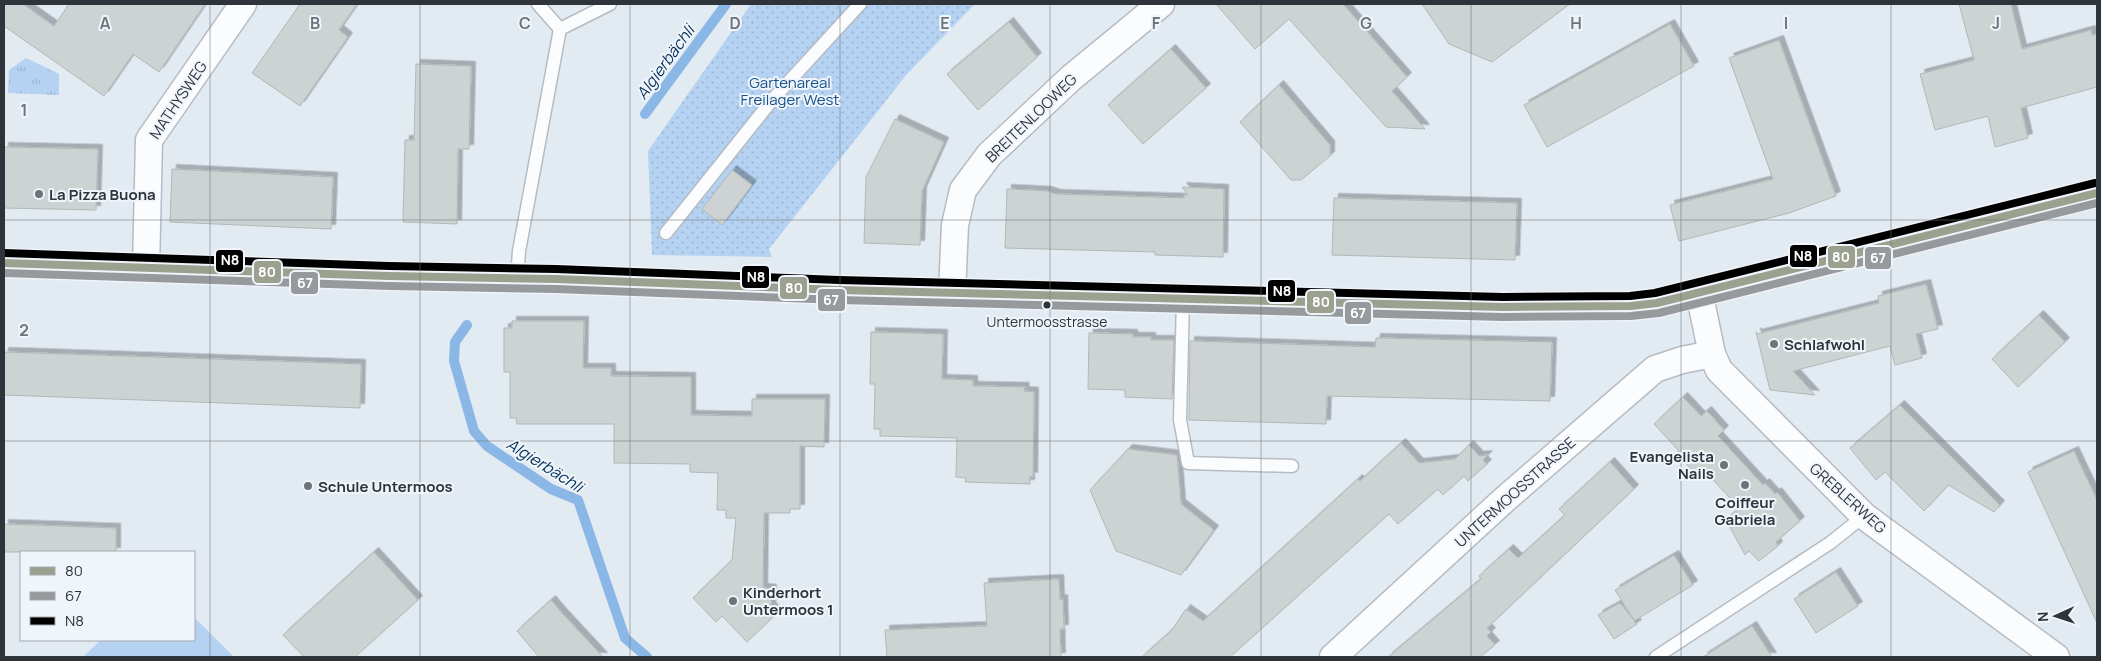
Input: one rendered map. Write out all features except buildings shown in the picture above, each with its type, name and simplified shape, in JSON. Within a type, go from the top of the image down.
[{"type":"street","name":"MATHYSWEG","points":[[146,268],[149,140],[243,4]]},
{"type":"street","name":"BREITENLOOWEG","points":[[952,293],[955,225],[963,190],[996,149],[1071,78],[1161,4]]},
{"type":"street","points":[[4,263],[952,293],[1503,307],[1631,306],[1657,303],[2097,194]]},
{"type":"street","name":"GREBLERWEG","points":[[1699,292],[1712,354],[1719,370],[1864,516],[2056,657]]},
{"type":"street","name":"UNTERMOOSSTRASSE","points":[[1333,657],[1504,500],[1655,369],[1682,360],[1712,354]]},
{"type":"lane","points":[[538,4],[560,29]]},
{"type":"lane","points":[[560,29],[610,4]]},
{"type":"lane","points":[[666,233],[772,100],[860,4]]},
{"type":"lane","points":[[517,278],[519,251],[560,29]]},
{"type":"lane","points":[[1183,299],[1180,420],[1188,463],[1292,466]]},
{"type":"lane","points":[[1656,657],[1830,543],[1864,516]]},
{"type":"green space","name":"Gartenareal Freilager West","points":[[751,4],[975,4],[907,74],[769,249],[772,257],[652,255],[648,151]]},
{"type":"green space","points":[[26,58],[59,74],[59,95],[8,93],[9,70]]},
{"type":"green space","points":[[195,618],[234,657],[83,657],[100,641],[195,641]]},
{"type":"waterway","name":"Algierbächli","points":[[645,114],[726,4]]},
{"type":"waterway","name":"Algierbächli","points":[[467,325],[455,342],[454,361],[474,431],[487,446],[551,489],[578,500],[625,638],[647,657]]},
{"type":"transit line","name":"N8","points":[[4,253],[389,266],[556,269],[839,280],[1503,297],[1630,296],[1655,293],[2095,183]]},
{"type":"transit line","name":"80","points":[[4,263],[389,276],[556,279],[839,290],[1503,307],[1631,306],[1657,303],[2097,193]]},
{"type":"transit line","name":"67","points":[[4,273],[389,286],[556,289],[839,300],[1503,317],[1631,316],[1659,313],[2097,203]]},
{"type":"place","name":"La Pizza Buona","points":[[39,194]]},
{"type":"place","name":"Untermoosstrasse","points":[[1047,305]]},
{"type":"place","name":"Schlafwohl","points":[[1774,344]]},
{"type":"place","name":"Evangelista Nails","points":[[1724,465]]},
{"type":"place","name":"Coiffeur Gabriela","points":[[1745,485]]},
{"type":"place","name":"Schule Untermoos","points":[[308,486]]},
{"type":"place","name":"Kinderhort Untermoos 1","points":[[733,601]]}]
